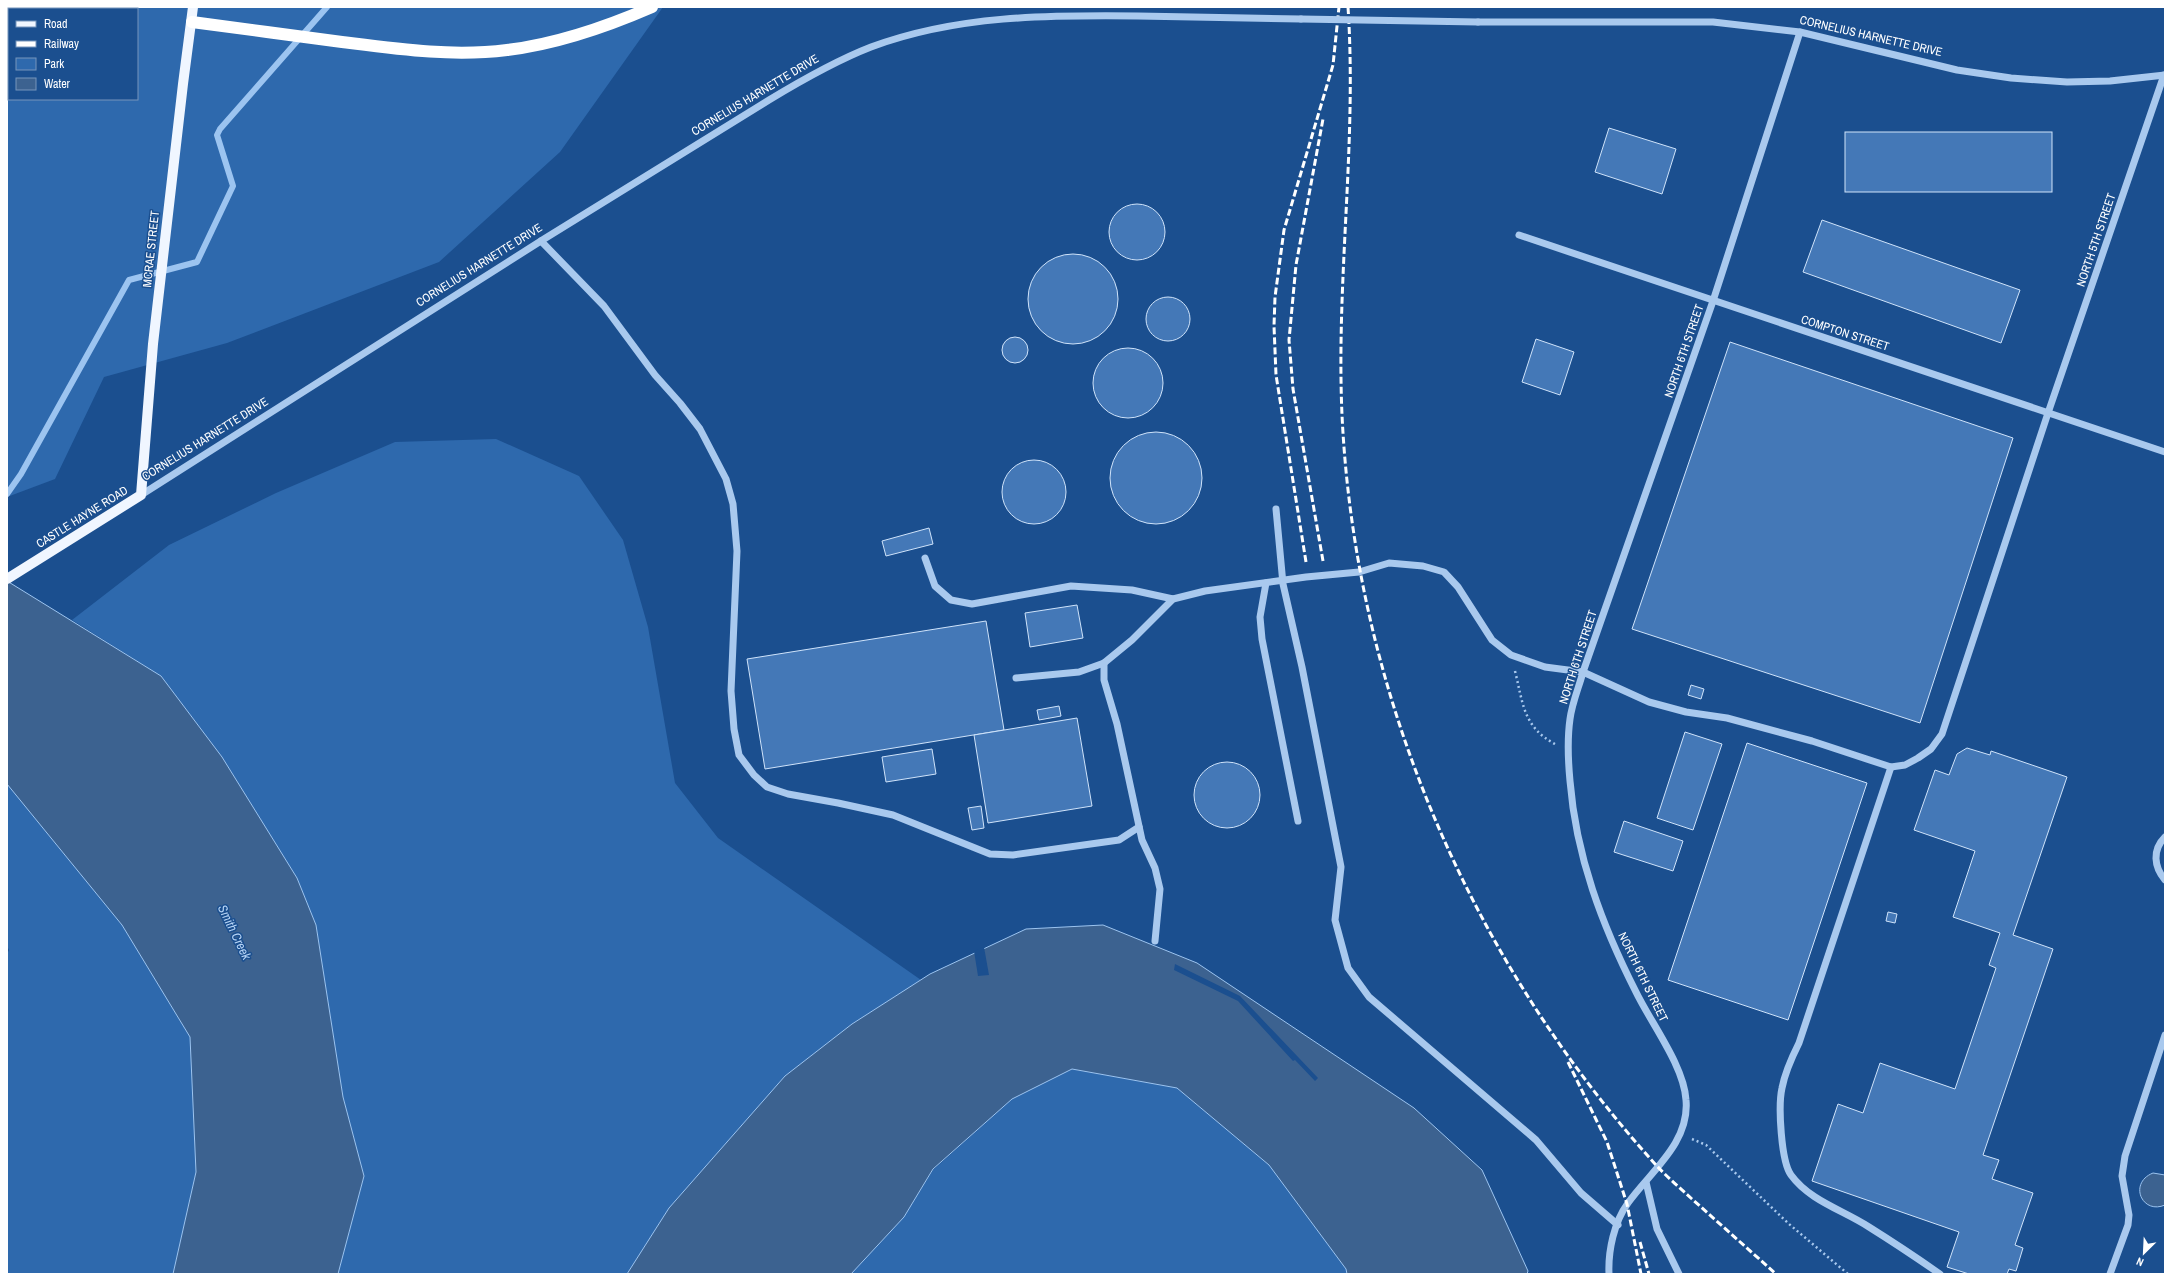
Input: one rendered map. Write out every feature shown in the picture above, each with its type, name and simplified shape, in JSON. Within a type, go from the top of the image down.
[{"type":"highway","points":[[192,22],[415,52],[464,53],[508,50],[549,43],[582,34],[652,7]]},
{"type":"main road","name":"MCRAE STREET","points":[[141,495],[153,344],[182,84],[194,7]]},
{"type":"main road","name":"CASTLE HAYNE ROAD","points":[[7,579],[141,495]]},
{"type":"street","name":"CORNELIUS HARNETTE DRIVE","points":[[141,495],[542,241],[805,78],[872,47],[960,24],[1006,18],[1060,15],[1478,22],[1713,22],[1759,26],[1800,32],[1950,68],[2011,78],[2068,82],[2110,81],[2164,75]]},
{"type":"street","name":"NORTH 6TH STREET","points":[[1609,1274],[1608,1263],[1613,1235],[1628,1204],[1659,1168],[1680,1133],[1684,1125],[1686,1106],[1682,1077],[1636,991],[1595,900],[1584,864],[1574,818],[1567,750],[1570,718],[1583,672],[1713,300],[1800,32]]},
{"type":"street","name":"NORTH 5TH STREET","points":[[1891,767],[1905,765],[1918,758],[1931,749],[1942,734],[2048,413],[2164,75]]},
{"type":"street","name":"COMPTON STREET","points":[[1519,235],[2165,452]]},
{"type":"street","points":[[542,241],[604,306],[655,375],[680,403],[700,429],[726,479],[733,504],[737,551],[731,691],[734,729],[739,755],[754,775],[767,788],[788,794],[894,815],[990,854],[1013,855],[1118,840],[1139,827]]},
{"type":"street","points":[[1276,509],[1282,581],[1302,667],[1341,867],[1335,920],[1348,968],[1369,997],[1536,1140],[1580,1193],[1618,1225]]},
{"type":"street","points":[[925,558],[935,586],[951,600],[972,604],[1071,586],[1132,590],[1173,598],[1205,591],[1359,572],[1389,564],[1423,566],[1444,572],[1458,587],[1492,640],[1511,655],[1545,667],[1583,672],[1649,702],[1686,712],[1727,718],[1812,740],[1891,767],[1799,1043],[1786,1071],[1781,1089],[1782,1128],[1786,1164],[1790,1173],[1806,1191],[1868,1226],[1940,1274]]},
{"type":"street","points":[[1266,583],[1260,617],[1262,639],[1298,821]]},
{"type":"street","points":[[1016,678],[1079,672],[1104,663],[1132,640],[1173,598]]},
{"type":"street","points":[[1104,663],[1104,680],[1117,724],[1142,840],[1155,868],[1160,888],[1155,941]]},
{"type":"street","points":[[2165,837],[2156,855],[2158,871],[2165,880]]},
{"type":"street","points":[[2110,1274],[2128,1225],[2129,1215],[2122,1176],[2125,1156],[2165,1035]]},
{"type":"street","points":[[1646,1182],[1657,1229],[1679,1274]]},
{"type":"path","points":[[1511,655],[1527,720],[1543,737],[1567,750]]},
{"type":"path","points":[[1680,1133],[1706,1145],[1789,1224],[1848,1274]]},
{"type":"green space","points":[[7,7],[663,7],[560,152],[439,262],[227,343],[104,377],[55,479],[7,497]]},
{"type":"green space","points":[[496,439],[579,476],[623,540],[648,627],[675,783],[718,838],[921,980],[852,1024],[785,1076],[669,1208],[627,1274],[338,1274],[364,1176],[343,1097],[316,925],[297,878],[222,757],[161,676],[72,620],[169,545],[276,493],[395,442]]},
{"type":"green space","points":[[7,784],[122,925],[190,1037],[196,1172],[173,1274],[7,1274],[7,954],[9,950],[7,946]]},
{"type":"green space","points":[[1071,1069],[1177,1088],[1269,1165],[1346,1269],[1347,1274],[851,1274],[904,1217],[933,1170],[1012,1099]]},
{"type":"water","name":"Smith Creek","points":[[7,581],[161,676],[222,757],[297,878],[316,925],[343,1097],[364,1176],[338,1274],[173,1274],[196,1172],[190,1037],[122,925],[7,784]]},
{"type":"water","points":[[1103,925],[1197,963],[1414,1108],[1482,1170],[1528,1271],[1527,1274],[1347,1274],[1346,1269],[1269,1165],[1177,1088],[1072,1069],[1012,1099],[933,1169],[904,1217],[851,1274],[627,1274],[669,1208],[785,1076],[852,1024],[930,974],[1026,929]]},
{"type":"water","points":[[2153,1173],[2165,1175],[2165,1205],[2157,1207],[2150,1206],[2145,1202],[2141,1196],[2140,1190],[2141,1184],[2145,1178]]},
{"type":"pier","points":[[984,947],[989,975],[978,976],[974,951]]},
{"type":"pier","points":[[1175,964],[1240,996],[1318,1078],[1315,1081],[1295,1060],[1293,1061],[1238,1001],[1174,970]]},
{"type":"building","points":[[1609,128],[1676,149],[1662,194],[1595,172]]},
{"type":"building","points":[[1845,132],[2052,132],[2052,192],[1845,192]]},
{"type":"building","points":[[1137,204],[1148,206],[1157,212],[1163,221],[1165,232],[1163,243],[1157,252],[1148,258],[1137,260],[1126,258],[1117,252],[1111,243],[1109,232],[1111,221],[1117,212],[1126,206]]},
{"type":"building","points":[[1822,220],[2020,290],[2001,343],[1803,272]]},
{"type":"building","points":[[1064,254],[1082,254],[1098,261],[1111,274],[1118,290],[1118,308],[1111,324],[1098,337],[1082,344],[1064,344],[1048,337],[1035,324],[1028,308],[1028,290],[1035,274],[1048,261]]},
{"type":"building","points":[[1164,297],[1172,297],[1177,298],[1184,303],[1189,310],[1189,328],[1184,335],[1177,340],[1164,341],[1156,338],[1149,331],[1146,323],[1146,315],[1149,307],[1156,300]]},
{"type":"building","points":[[1015,337],[1024,341],[1028,350],[1024,359],[1015,363],[1006,359],[1002,350],[1006,341]]},
{"type":"building","points":[[1536,339],[1574,352],[1560,395],[1522,382]]},
{"type":"building","points":[[1730,342],[2013,438],[1920,723],[1632,629]]},
{"type":"building","points":[[1121,348],[1135,348],[1148,354],[1157,363],[1161,369],[1163,383],[1161,397],[1153,408],[1142,416],[1135,418],[1121,418],[1114,416],[1103,408],[1095,397],[1093,390],[1093,376],[1095,369],[1103,358],[1114,350]]},
{"type":"building","points":[[1156,432],[1165,433],[1182,440],[1194,452],[1201,469],[1201,487],[1194,504],[1182,516],[1165,523],[1156,524],[1147,523],[1130,516],[1118,504],[1111,487],[1110,478],[1111,469],[1118,452],[1130,440],[1147,433]]},
{"type":"building","points":[[1028,460],[1040,460],[1057,469],[1064,480],[1066,492],[1064,504],[1057,515],[1040,524],[1028,524],[1016,519],[1007,510],[1002,498],[1002,486],[1007,474],[1016,465]]},
{"type":"building","points":[[929,528],[933,544],[886,556],[882,541]]},
{"type":"building","points":[[1077,605],[1083,638],[1030,647],[1025,613]]},
{"type":"building","points":[[986,621],[1004,730],[765,769],[747,659]]},
{"type":"building","points":[[1691,685],[1704,689],[1701,699],[1688,695]]},
{"type":"building","points":[[1059,706],[1061,716],[1039,720],[1037,710]]},
{"type":"building","points":[[1077,718],[1092,806],[988,823],[974,735]]},
{"type":"building","points":[[1685,732],[1722,744],[1693,830],[1657,818]]},
{"type":"building","points":[[1747,743],[1867,783],[1788,1020],[1668,980]]},
{"type":"building","points":[[1967,748],[1990,755],[1991,751],[2067,777],[2013,935],[2053,949],[1983,1155],[1999,1160],[1992,1179],[2033,1193],[2015,1245],[2023,1248],[2016,1271],[2009,1269],[2007,1274],[1969,1274],[1947,1267],[1959,1232],[1812,1181],[1838,1104],[1863,1113],[1880,1063],[1955,1089],[1996,968],[1989,965],[2000,933],[1953,917],[1975,851],[1914,830],[1935,770],[1949,775],[1957,754]]},
{"type":"building","points":[[932,749],[936,774],[886,782],[882,757]]},
{"type":"building","points":[[1220,762],[1234,762],[1246,767],[1255,776],[1260,788],[1258,808],[1251,819],[1234,828],[1220,828],[1208,823],[1199,814],[1194,802],[1194,788],[1199,776],[1208,767]]},
{"type":"building","points":[[981,806],[984,828],[972,830],[968,808]]},
{"type":"building","points":[[1624,821],[1683,841],[1673,871],[1614,852]]},
{"type":"building","points":[[1888,912],[1897,914],[1895,923],[1886,921]]},
{"type":"waterway","points":[[7,494],[21,474],[129,280],[197,262],[233,186],[217,135],[220,129],[327,7]]},
{"type":"railway","points":[[1306,562],[1276,375],[1274,326],[1275,297],[1284,230],[1333,65],[1339,7]]},
{"type":"railway","points":[[1348,7],[1350,109],[1342,313],[1342,415],[1352,518],[1370,620],[1398,720],[1434,817],[1478,911],[1530,1000],[1590,1085],[1656,1165],[1678,1187],[1776,1274]]},
{"type":"railway","points":[[1323,119],[1296,265],[1289,340],[1293,389],[1323,561]]},
{"type":"railway","points":[[1568,1062],[1607,1142],[1627,1204],[1641,1274]]},
{"type":"railway","points":[[1640,1242],[1649,1274]]}]
